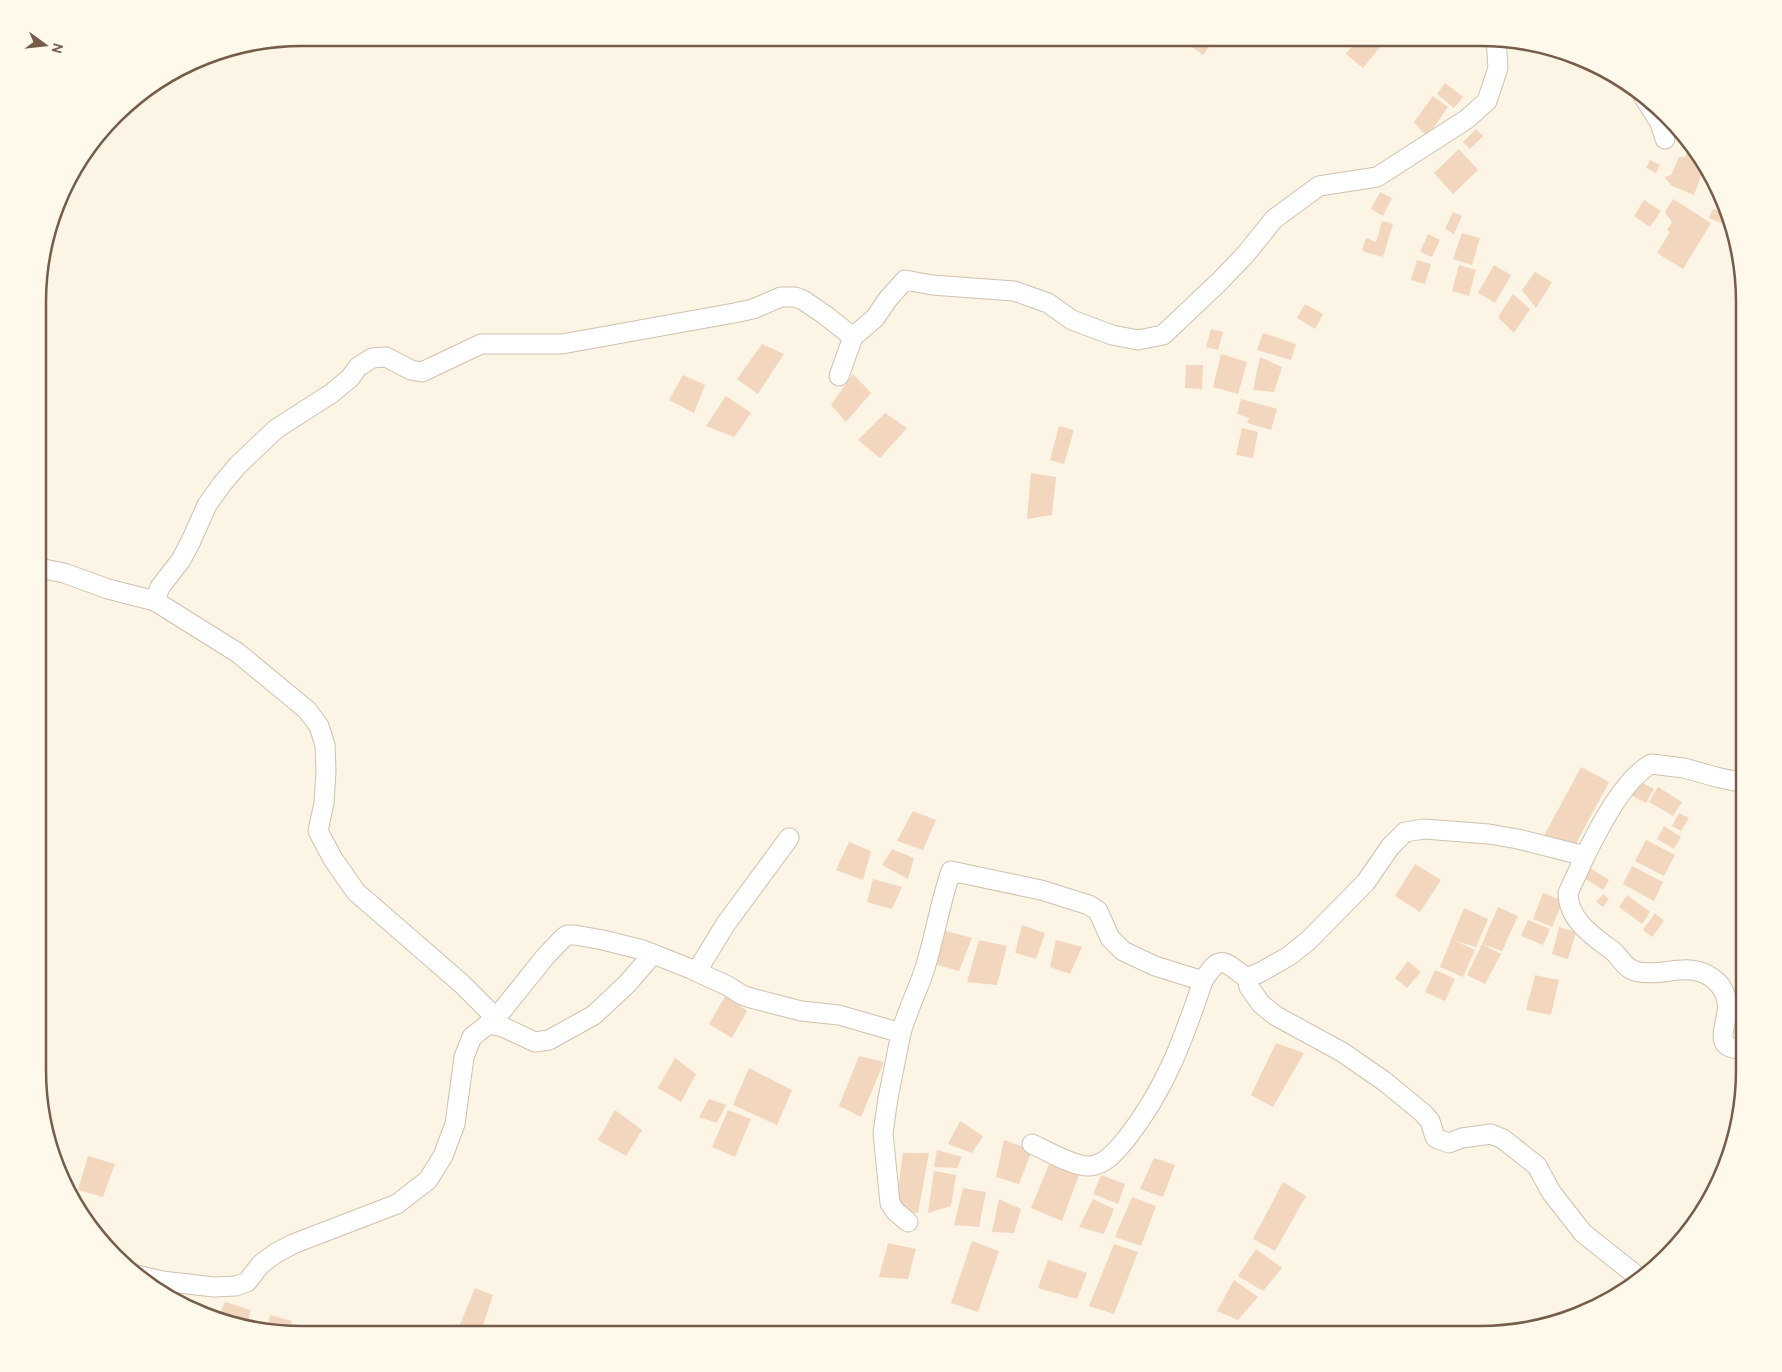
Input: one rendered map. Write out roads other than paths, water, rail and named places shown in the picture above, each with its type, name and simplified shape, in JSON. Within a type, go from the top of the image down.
[{"type":"street","points":[[839,376],[853,337],[875,318],[888,298],[905,280],[932,286],[1014,291],[1048,303],[1072,320],[1112,335],[1138,340],[1163,335],[1197,305],[1244,255],[1274,219],[1320,186],[1377,178],[1467,119],[1486,101],[1498,68],[1497,47]]},
{"type":"street","points":[[1656,116],[1665,138]]},
{"type":"street","points":[[155,601],[160,587],[191,542],[198,522],[207,505],[238,465],[276,429],[332,393],[350,378],[358,367],[372,358],[386,357],[411,370],[422,372],[481,344],[562,344],[753,309],[788,296],[802,300],[853,337]]},
{"type":"street","points":[[46,569],[64,573],[108,589],[155,601],[238,652],[307,710],[318,726],[325,745],[325,792],[318,831],[333,859],[356,892],[455,978],[492,1021],[535,1042],[549,1040],[594,1015],[627,984],[652,954]]},
{"type":"street","points":[[1736,781],[1684,768],[1651,764],[1639,773],[1613,806],[1584,856],[1568,893],[1574,913],[1582,926],[1613,951],[1628,968],[1641,972],[1689,969],[1707,974],[1717,982],[1723,989],[1728,1002],[1722,1028],[1723,1038],[1728,1046],[1736,1048]]},
{"type":"street","points":[[1248,978],[1289,956],[1309,940],[1366,882],[1390,847],[1405,832],[1424,829],[1489,834],[1518,839],[1584,856]]},
{"type":"street","points":[[697,971],[725,924],[789,838]]},
{"type":"street","points":[[908,1222],[895,1211],[890,1202],[883,1133],[901,1033],[924,971],[936,932],[944,890],[951,871],[1041,890],[1089,905],[1098,911],[1110,938],[1123,952],[1155,966],[1203,981]]},
{"type":"street","points":[[156,1280],[214,1287],[236,1286],[247,1282],[261,1264],[276,1253],[293,1244],[397,1204],[428,1180],[443,1156],[455,1124],[464,1057],[472,1037],[492,1021],[545,957],[567,935],[603,940],[652,954],[697,971],[751,998],[802,1012],[839,1016],[901,1033]]},
{"type":"street","points":[[1032,1144],[1056,1156],[1087,1166],[1105,1161],[1117,1150],[1148,1110],[1168,1073],[1180,1048],[1203,981],[1212,967],[1218,963],[1227,964],[1248,978],[1249,987],[1261,1004],[1276,1016],[1342,1052],[1384,1081],[1423,1113],[1430,1121],[1435,1137],[1438,1139],[1449,1143],[1462,1138],[1491,1134],[1503,1139],[1537,1166],[1551,1192],[1583,1233],[1635,1274]]}]
